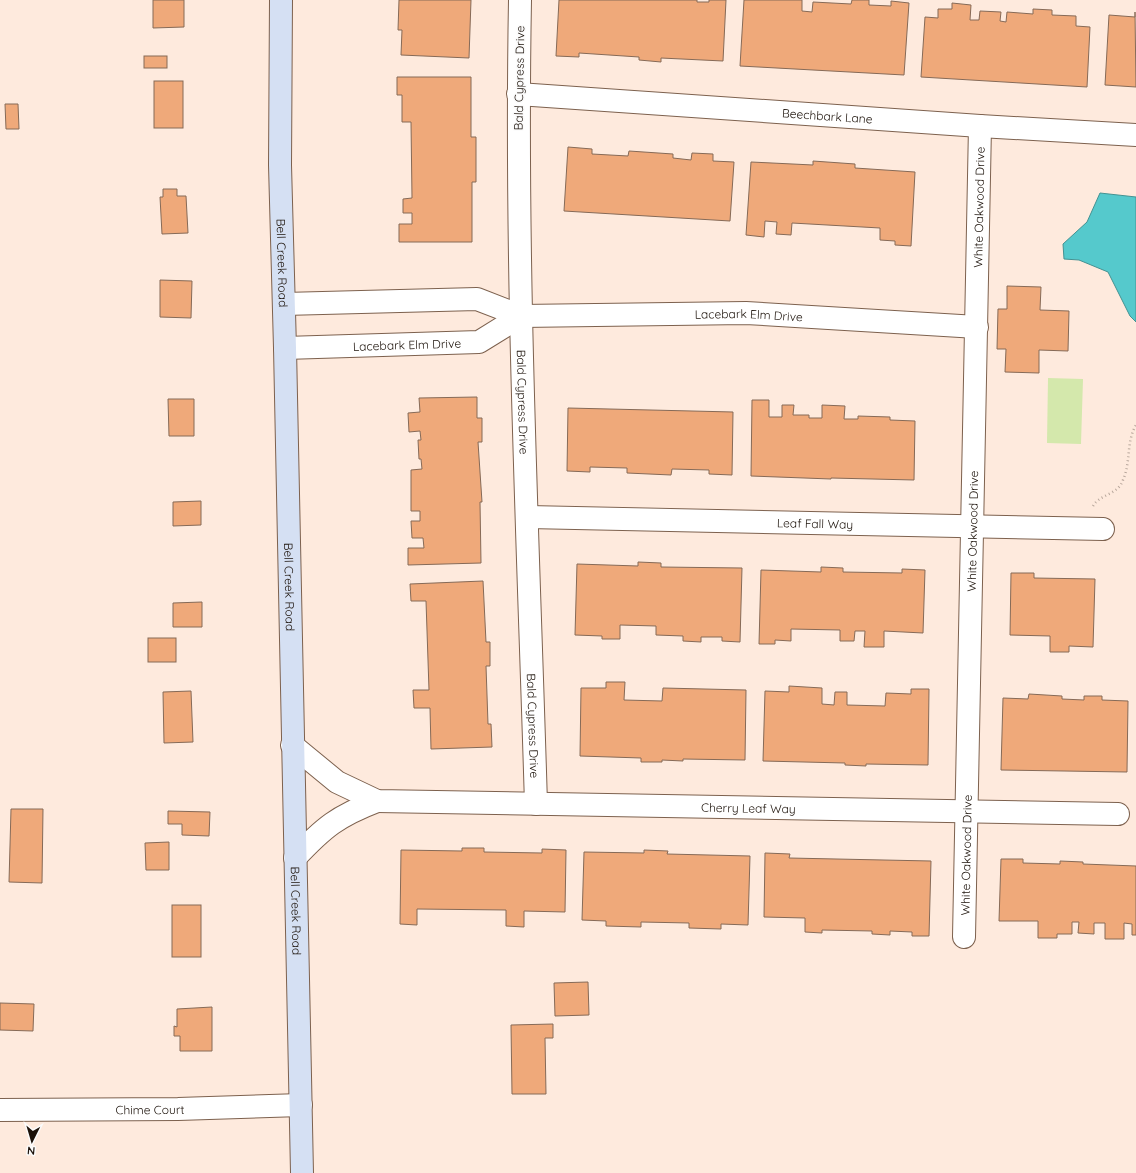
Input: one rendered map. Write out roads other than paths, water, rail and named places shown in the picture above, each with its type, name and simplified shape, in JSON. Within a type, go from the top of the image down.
[{"type":"street","name":"Bell Creek Road","points":[[281,0],[280,165],[302,1173]]},
{"type":"street","name":"Bald Cypress Drive","points":[[520,0],[518,94],[521,316],[536,804]]},
{"type":"street","name":"Beechbark Lane","points":[[518,94],[980,126],[1136,134]]},
{"type":"street","name":"White Oakwood Drive","points":[[964,937],[980,126]]},
{"type":"street","name":"Lacebark Elm Drive","points":[[284,304],[477,299],[521,316],[746,313],[977,327]]},
{"type":"street","name":"Lacebark Elm Drive","points":[[285,348],[479,342],[521,316]]},
{"type":"street","name":"Leaf Fall Way","points":[[528,517],[1098,529]]},
{"type":"street","name":"Cherry Leaf Way","points":[[292,745],[337,782],[378,801]]},
{"type":"street","name":"Cherry Leaf Way","points":[[295,858],[317,834],[334,821],[353,810],[378,801],[1118,814]]},
{"type":"street","name":"Chime Court","points":[[0,1110],[178,1109],[301,1104]]},
{"type":"water","points":[[1100,193],[1136,197],[1136,322],[1130,316],[1108,272],[1079,260],[1064,259],[1063,244],[1087,222]]}]
